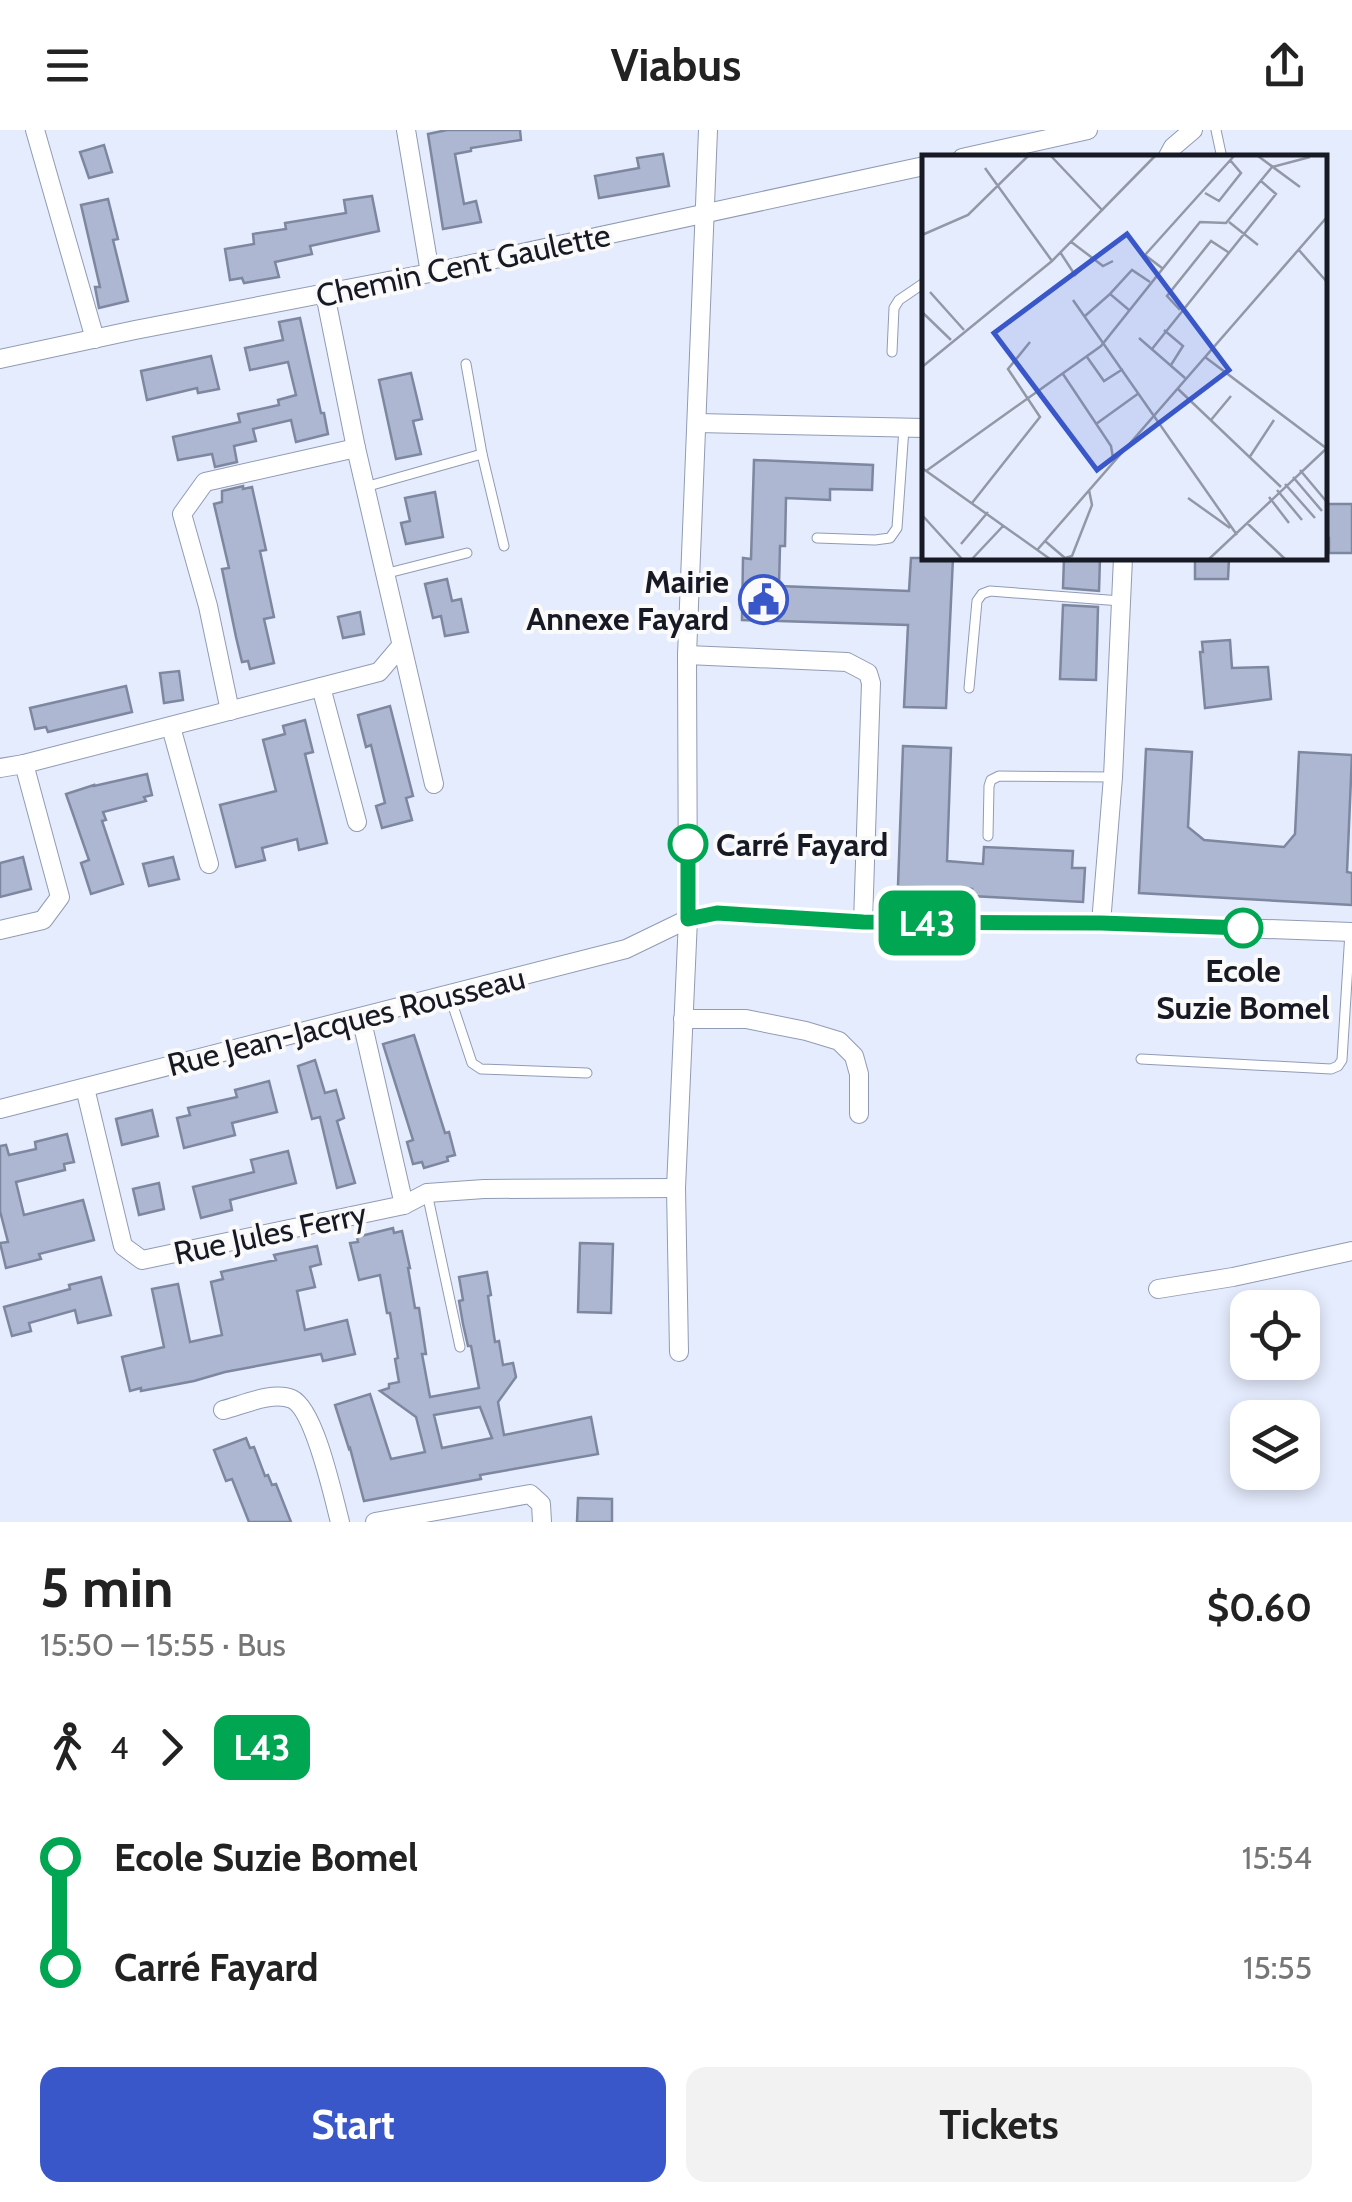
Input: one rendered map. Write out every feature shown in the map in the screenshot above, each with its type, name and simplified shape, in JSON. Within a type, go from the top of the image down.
[{"type":"street","points":[[35,130],[94,339]]},
{"type":"street","points":[[406,130],[430,273]]},
{"type":"street","points":[[679,1352],[676,1188],[688,919],[688,655],[708,130]]},
{"type":"street","points":[[976,155],[1088,130]]},
{"type":"street","points":[[1168,155],[1194,130]]},
{"type":"street","name":"Chemin Cent Gaulette","points":[[0,359],[430,273],[922,166]]},
{"type":"street","points":[[326,294],[364,487],[434,784]]},
{"type":"street","points":[[698,423],[922,428]]},
{"type":"street","points":[[230,711],[208,606],[182,514],[205,482],[356,448]]},
{"type":"street","points":[[1101,923],[1123,560]]},
{"type":"street","points":[[0,768],[379,672],[401,646]]},
{"type":"street","points":[[688,655],[847,662],[868,673],[871,683],[863,922]]},
{"type":"street","points":[[321,687],[357,822]]},
{"type":"street","points":[[172,726],[209,864]]},
{"type":"street","points":[[0,930],[42,920],[60,897],[24,764]]},
{"type":"street","points":[[688,919],[717,913],[863,922],[1101,923],[1351,932]]},
{"type":"street","name":"Rue Jean-Jacques Rousseau","points":[[0,1109],[626,949],[688,919]]},
{"type":"street","name":"Rue Jules Ferry","points":[[361,1017],[404,1205]]},
{"type":"street","points":[[684,1018],[746,1020],[838,1041],[854,1056],[859,1114]]},
{"type":"street","name":"Rue Jules Ferry","points":[[85,1088],[123,1246],[142,1260],[404,1205],[428,1194],[484,1189],[676,1188]]},
{"type":"street","points":[[1158,1289],[1352,1251]]},
{"type":"street","points":[[223,1410],[272,1397],[292,1399],[303,1409],[312,1425],[340,1522]]},
{"type":"street","points":[[375,1522],[530,1494],[542,1504],[542,1522]]},
{"type":"lane","points":[[1216,130],[1221,155]]},
{"type":"lane","points":[[892,352],[894,308],[898,300],[922,284]]},
{"type":"lane","points":[[466,364],[504,546]]},
{"type":"lane","points":[[818,538],[890,538],[897,528],[904,428]]},
{"type":"lane","points":[[364,487],[482,454]]},
{"type":"lane","points":[[384,574],[467,553]]},
{"type":"lane","points":[[969,688],[982,594],[1121,601]]},
{"type":"lane","points":[[988,836],[991,780],[998,776],[1112,777]]},
{"type":"lane","points":[[1141,1059],[1331,1069],[1338,1066],[1342,1060],[1351,932]]},
{"type":"lane","points":[[450,994],[472,1063],[481,1070],[587,1073]]},
{"type":"lane","points":[[428,1194],[460,1347]]},
{"type":"building","points":[[447,130],[520,130],[521,140],[455,154],[464,204],[476,201],[481,222],[443,229],[428,134]]},
{"type":"building","points":[[104,145],[112,172],[89,178],[80,152]]},
{"type":"building","points":[[663,154],[669,186],[599,198],[595,176],[639,168],[637,158]]},
{"type":"building","points":[[372,196],[379,231],[310,246],[312,254],[275,262],[279,277],[244,283],[242,278],[230,280],[225,249],[254,244],[253,234],[286,229],[285,223],[346,213],[344,200]]},
{"type":"building","points":[[108,199],[128,301],[99,308],[95,287],[100,287],[81,205]]},
{"type":"building","points":[[300,318],[328,434],[296,442],[291,420],[253,429],[256,441],[234,446],[237,462],[215,467],[212,454],[178,460],[173,437],[240,422],[238,414],[279,405],[278,400],[296,395],[288,362],[250,370],[245,348],[283,340],[279,322]]},
{"type":"building","points":[[211,356],[219,389],[198,393],[197,388],[147,400],[141,371]]},
{"type":"building","points":[[411,373],[422,419],[413,421],[421,454],[396,459],[379,380]]},
{"type":"building","points":[[754,460],[873,465],[872,490],[830,489],[830,500],[786,498],[779,586],[909,591],[911,558],[953,560],[946,708],[904,707],[908,625],[742,620],[743,558],[751,559]]},
{"type":"building","points":[[252,487],[266,550],[260,551],[274,617],[264,619],[274,663],[250,669],[248,661],[242,662],[236,637],[222,569],[229,568],[214,504],[222,502],[222,491]]},
{"type":"building","points":[[435,492],[443,537],[406,544],[401,523],[410,521],[405,498]]},
{"type":"building","points":[[1327,504],[1352,504],[1352,553],[1329,553]]},
{"type":"building","points":[[1064,560],[1100,560],[1099,591],[1063,588]]},
{"type":"building","points":[[1195,560],[1229,560],[1228,579],[1195,579]]},
{"type":"building","points":[[447,579],[452,601],[461,599],[468,632],[445,636],[441,616],[433,618],[425,584]]},
{"type":"building","points":[[1063,605],[1098,607],[1096,680],[1060,679]]},
{"type":"building","points":[[360,612],[364,634],[343,638],[338,617]]},
{"type":"building","points":[[1230,640],[1232,668],[1268,667],[1271,699],[1205,708],[1202,642]]},
{"type":"building","points":[[179,671],[183,700],[164,703],[160,673]]},
{"type":"building","points":[[126,686],[132,712],[48,732],[46,727],[35,729],[30,708]]},
{"type":"building","points":[[390,706],[413,796],[406,798],[412,820],[382,828],[376,806],[385,803],[371,745],[366,747],[358,715]]},
{"type":"building","points":[[305,720],[313,752],[305,754],[327,843],[299,850],[297,839],[262,848],[265,860],[236,867],[220,805],[276,791],[263,740],[285,734],[283,726]]},
{"type":"building","points":[[903,746],[951,748],[947,861],[983,864],[984,847],[1073,851],[1072,868],[1085,868],[1083,902],[972,896],[972,889],[898,886]]},
{"type":"building","points":[[1146,749],[1192,752],[1188,827],[1204,840],[1284,847],[1295,834],[1299,752],[1352,755],[1347,872],[1352,873],[1352,905],[1139,893]]},
{"type":"building","points":[[147,774],[152,795],[144,797],[146,801],[103,812],[106,820],[102,821],[123,884],[91,894],[81,863],[89,860],[66,794]]},
{"type":"building","points":[[23,857],[31,889],[0,897],[0,863]]},
{"type":"building","points":[[173,857],[179,879],[149,886],[143,864]]},
{"type":"building","points":[[414,1035],[455,1155],[424,1168],[422,1162],[413,1164],[407,1142],[413,1140],[383,1044]]},
{"type":"building","points":[[315,1060],[325,1093],[336,1090],[344,1118],[337,1121],[355,1183],[337,1188],[320,1117],[312,1119],[298,1066]]},
{"type":"building","points":[[269,1081],[277,1112],[232,1123],[235,1135],[184,1148],[177,1118],[190,1115],[188,1108],[237,1097],[235,1090]]},
{"type":"building","points":[[152,1110],[158,1136],[122,1145],[116,1119]]},
{"type":"building","points":[[67,1134],[74,1162],[64,1164],[65,1170],[16,1182],[24,1215],[83,1200],[94,1240],[39,1254],[41,1259],[6,1268],[0,1243],[8,1242],[0,1211],[0,1146],[6,1145],[9,1155],[36,1149],[35,1142]]},
{"type":"building","points":[[288,1151],[296,1183],[230,1200],[232,1210],[201,1218],[193,1187],[254,1172],[251,1160]]},
{"type":"building","points":[[159,1183],[164,1209],[139,1215],[133,1189]]},
{"type":"building","points":[[393,1228],[394,1233],[402,1231],[415,1308],[419,1308],[430,1397],[479,1388],[463,1324],[459,1277],[487,1272],[495,1342],[499,1341],[503,1365],[513,1363],[516,1377],[498,1402],[504,1435],[591,1417],[598,1454],[364,1501],[335,1405],[370,1394],[391,1459],[425,1452],[416,1417],[380,1391],[399,1382],[395,1359],[398,1358],[380,1275],[359,1280],[350,1243],[358,1242],[357,1237]],"holes":[[[480,1407],[492,1438],[442,1448],[434,1415]]]},
{"type":"building","points":[[580,1243],[613,1244],[611,1313],[578,1312]]},
{"type":"building","points":[[317,1246],[321,1264],[310,1267],[315,1287],[297,1291],[305,1330],[347,1320],[355,1354],[323,1361],[321,1354],[130,1391],[122,1357],[164,1347],[152,1289],[178,1284],[190,1342],[222,1335],[211,1282],[223,1279],[221,1272]]},
{"type":"building","points":[[101,1277],[111,1315],[78,1323],[75,1310],[29,1323],[31,1331],[12,1336],[4,1307]]},
{"type":"building","points":[[246,1438],[250,1448],[254,1447],[265,1476],[272,1485],[276,1484],[291,1522],[249,1522],[232,1479],[226,1481],[214,1450]]},
{"type":"building","points":[[578,1498],[612,1499],[612,1522],[577,1522]]},
{"type":"bus line","name":"L43","points":[[688,844],[688,919],[717,913],[863,922],[1243,928]]},
{"type":"place","name":"Mairie Annexe Fayard","points":[[764,599]]},
{"type":"place","name":"Carré Fayard","points":[[688,844]]},
{"type":"place","name":"Ecole Suzie Bomel","points":[[1243,928]]}]
